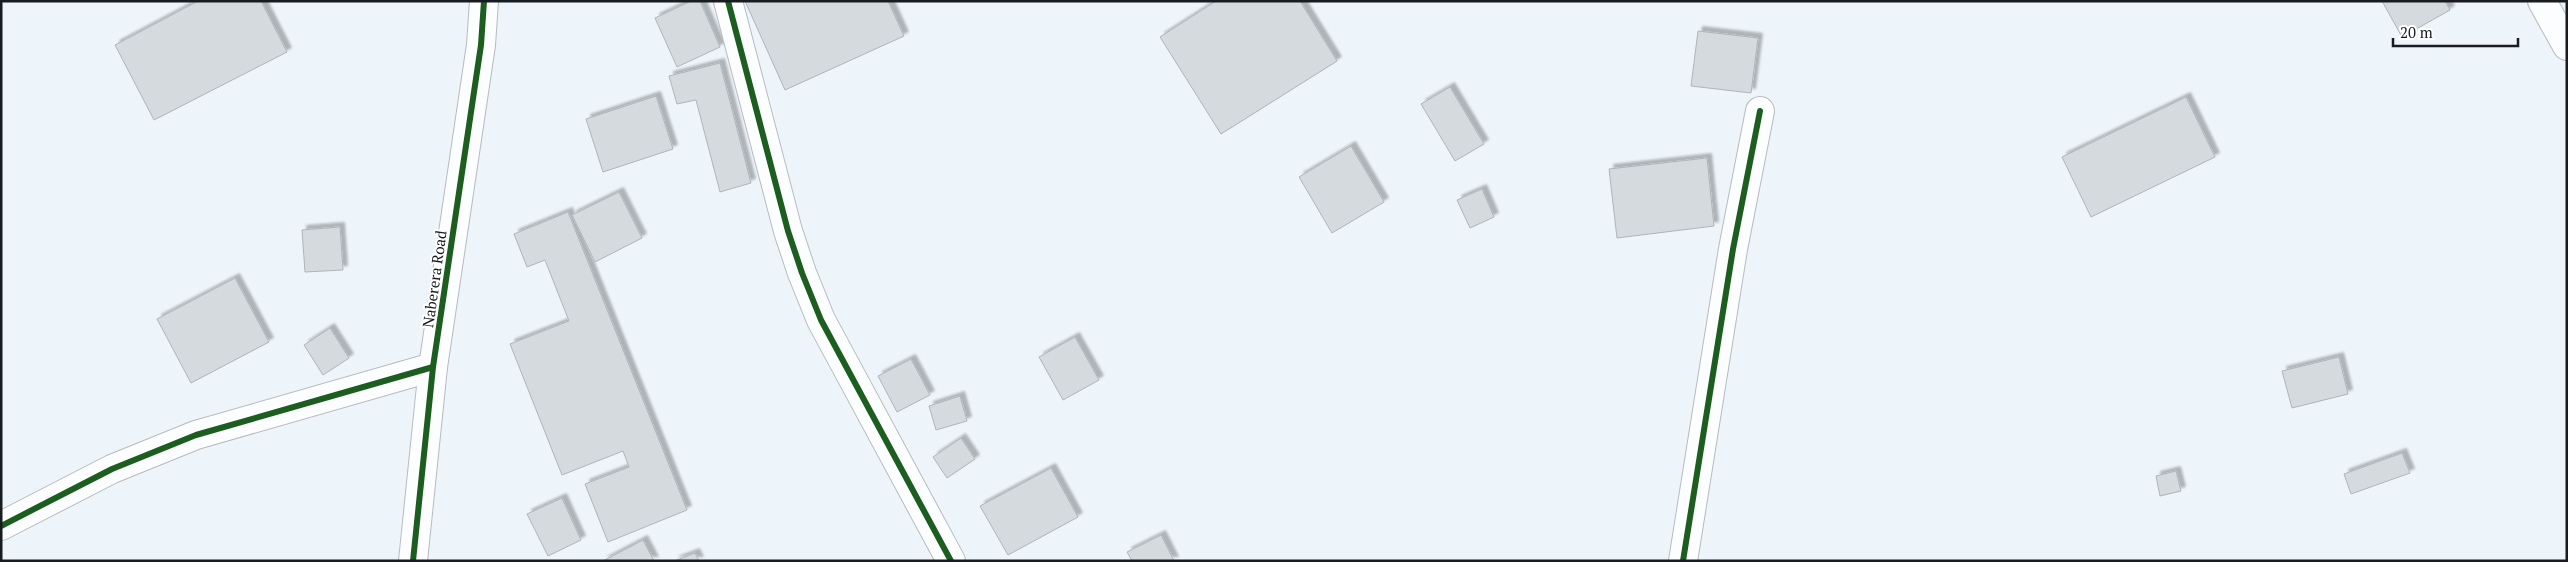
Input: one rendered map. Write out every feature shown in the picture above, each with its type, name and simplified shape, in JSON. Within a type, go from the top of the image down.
[{"type":"street","name":"Naberera Road","points":[[413,561],[433,367],[481,45],[484,1]]},
{"type":"street","points":[[728,1],[788,231],[821,320],[951,561]]},
{"type":"street","points":[[2542,1],[2567,46]]},
{"type":"street","points":[[1684,561],[1732,249],[1760,111]]},
{"type":"street","points":[[1,526],[112,469],[196,435],[433,367]]},
{"type":"building","points":[[198,1],[261,1],[287,52],[154,120],[115,45]]},
{"type":"building","points":[[691,1],[700,1],[720,47],[677,67],[655,18]]},
{"type":"building","points":[[745,1],[888,1],[904,36],[785,90]]},
{"type":"building","points":[[1216,1],[1300,1],[1337,61],[1221,134],[1160,37]]},
{"type":"building","points":[[2382,1],[2445,1],[2450,10],[2402,37]]},
{"type":"building","points":[[1698,31],[1758,38],[1751,93],[1691,86]]},
{"type":"building","points":[[720,63],[751,183],[720,192],[696,100],[677,104],[669,76]]},
{"type":"building","points":[[1450,87],[1484,144],[1455,161],[1421,104]]},
{"type":"building","points":[[656,96],[673,149],[603,172],[586,119]]},
{"type":"building","points":[[2186,97],[2215,157],[2091,217],[2062,157]]},
{"type":"building","points":[[1351,146],[1384,202],[1332,233],[1299,177]]},
{"type":"building","points":[[1707,158],[1714,226],[1617,238],[1609,169]]},
{"type":"building","points":[[1482,189],[1494,217],[1470,228],[1457,200]]},
{"type":"building","points":[[619,192],[642,238],[595,262],[572,215]]},
{"type":"building","points":[[568,212],[687,510],[608,542],[585,484],[629,467],[623,451],[562,475],[510,344],[569,321],[545,260],[527,267],[514,234]]},
{"type":"building","points":[[340,227],[343,270],[305,272],[302,230]]},
{"type":"building","points":[[235,278],[269,342],[191,383],[157,319]]},
{"type":"building","points":[[330,328],[349,358],[323,375],[304,345]]},
{"type":"building","points":[[1075,337],[1099,380],[1063,400],[1039,357]]},
{"type":"building","points":[[2339,357],[2348,394],[2292,408],[2282,371]]},
{"type":"building","points":[[911,359],[930,395],[897,412],[878,376]]},
{"type":"building","points":[[960,396],[967,421],[936,430],[929,406]]},
{"type":"building","points":[[961,438],[975,459],[947,478],[933,457]]},
{"type":"building","points":[[2402,453],[2410,473],[2351,494],[2344,474]]},
{"type":"building","points":[[1051,468],[1078,517],[1008,555],[980,506]]},
{"type":"building","points":[[2176,471],[2181,491],[2160,496],[2156,476]]},
{"type":"building","points":[[562,498],[581,540],[548,556],[527,514]]},
{"type":"building","points":[[1161,535],[1174,561],[1132,561],[1127,552]]},
{"type":"building","points":[[643,540],[654,561],[603,561]]},
{"type":"building","points":[[695,553],[699,561],[674,561]]},
{"type":"cycle path","points":[[413,561],[433,367],[481,45],[484,1]]},
{"type":"cycle path","points":[[728,1],[788,231],[802,273],[821,320],[951,561]]},
{"type":"cycle path","points":[[1683,561],[1733,249],[1760,111]]},
{"type":"cycle path","points":[[1,526],[112,469],[196,435],[433,367]]}]
